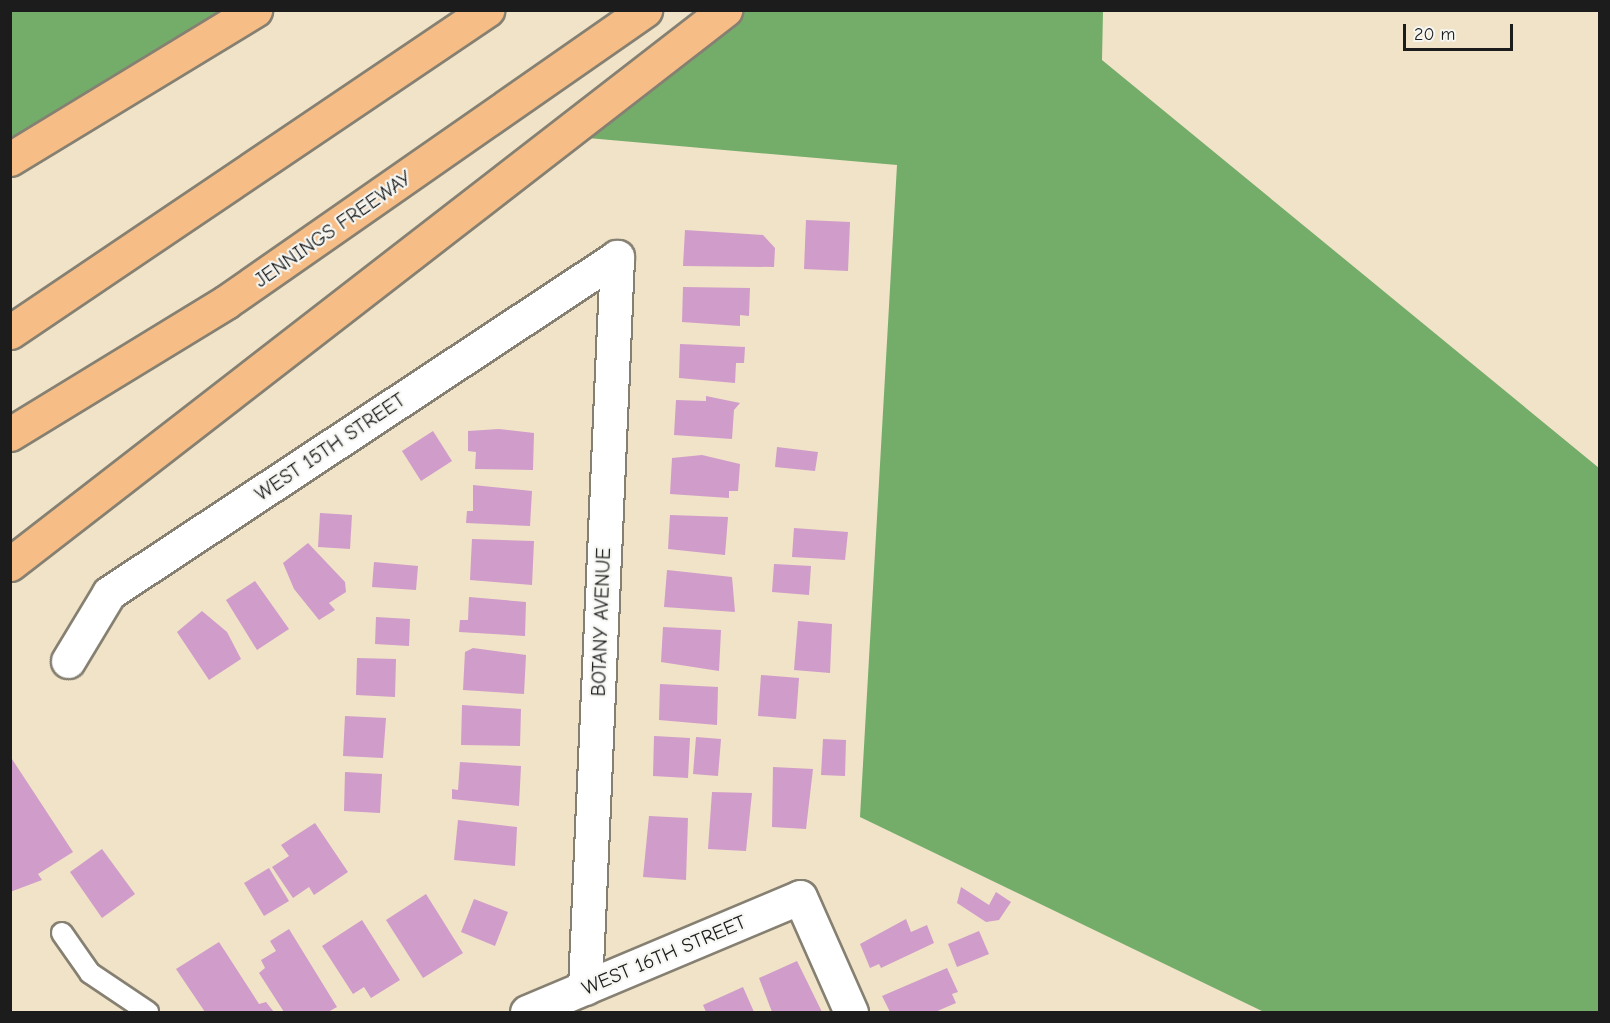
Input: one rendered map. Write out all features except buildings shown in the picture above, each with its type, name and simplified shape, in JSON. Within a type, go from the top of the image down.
[{"type":"highway","points":[[10,159],[255,10]]},
{"type":"highway","points":[[10,332],[487,10]]},
{"type":"highway","name":"JENNINGS FREEWAY","points":[[10,434],[236,296],[645,10]]},
{"type":"highway","points":[[10,564],[725,10]]},
{"type":"street","name":"WEST 15TH STREET","points":[[68,661],[109,593],[617,257]]},
{"type":"street","name":"BOTANY AVENUE","points":[[585,988],[617,257]]},
{"type":"street","name":"WEST 16TH STREET","points":[[528,1012],[800,897],[851,1012]]},
{"type":"lane","points":[[62,933],[90,973],[148,1012]]},
{"type":"green space","points":[[11,11],[255,11],[11,159]]},
{"type":"green space","points":[[725,11],[1103,11],[1102,60],[1599,468],[1599,1012],[1264,1012],[860,817],[897,165],[565,136]]}]
